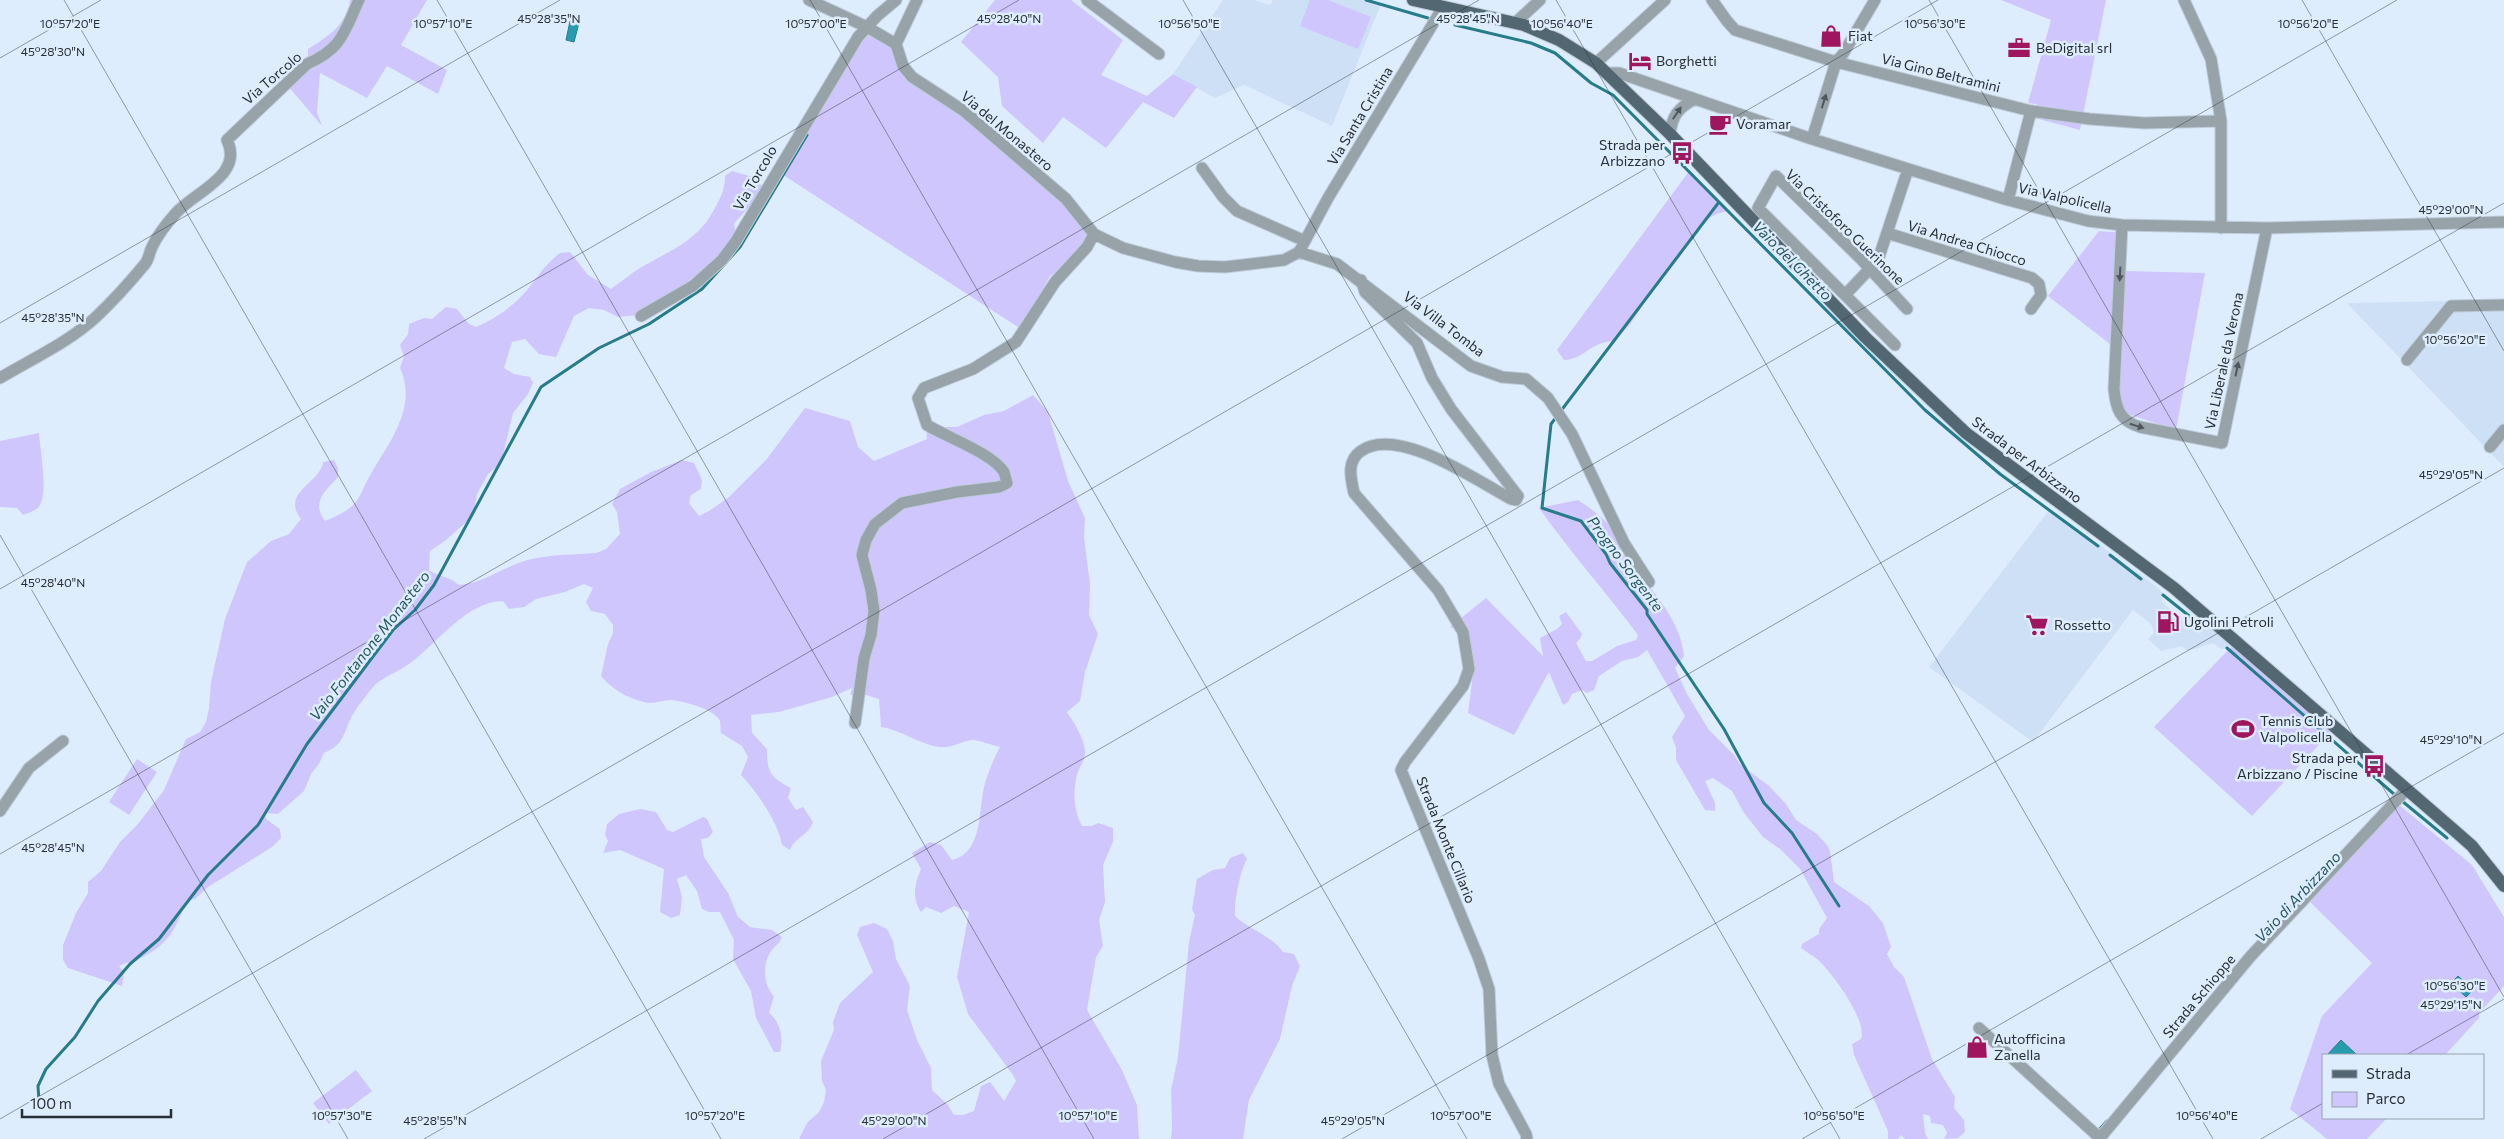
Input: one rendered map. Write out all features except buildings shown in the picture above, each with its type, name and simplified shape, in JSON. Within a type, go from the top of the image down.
[{"type":"main road","points":[[1413,0],[1515,23],[1559,40],[1596,62]]},
{"type":"main road","name":"Strada per Arbizzano","points":[[1596,62],[1608,73],[1623,92],[1670,134],[1865,337],[1938,409],[1966,433],[2174,588],[2407,788],[2472,846],[2500,874]]},
{"type":"main road","points":[[2500,874],[2504,886]]},
{"type":"street","name":"Via Torcolo","points":[[0,378],[95,318],[147,262],[161,231],[176,214],[198,193],[217,180],[228,168],[232,151],[227,140],[307,64],[322,58],[336,47],[360,0]]},
{"type":"street","points":[[809,0],[866,27],[896,44],[917,0]]},
{"type":"street","name":"Via Torcolo","points":[[641,316],[693,286],[722,260],[736,241],[844,59],[866,27],[896,0]]},
{"type":"street","points":[[1087,0],[1159,54]]},
{"type":"street","points":[[1515,23],[1540,0]]},
{"type":"street","points":[[1596,62],[1665,0]]},
{"type":"street","name":"Via Gino Beltramini","points":[[1712,0],[1736,30],[1836,62],[2031,111],[2090,119],[2144,123],[2221,121]]},
{"type":"street","points":[[1812,139],[1836,62],[1844,54],[1875,0]]},
{"type":"street","points":[[2184,0],[2211,59],[2221,121],[2221,228]]},
{"type":"street","name":"Via Santa Cristina","points":[[1299,250],[1328,198],[1443,7]]},
{"type":"street","name":"Via del Monastero","points":[[896,44],[904,66],[912,77],[964,111],[986,129],[1066,199],[1094,234],[1123,248],[1198,266],[1233,266],[1284,260],[1299,250]]},
{"type":"street","name":"Via Valpolicella","points":[[1608,73],[1619,73],[1812,139],[2008,200],[2088,221],[2122,225],[2221,228],[2504,222]]},
{"type":"street","points":[[1670,134],[1674,113],[1695,99]]},
{"type":"street","points":[[2008,200],[2031,111]]},
{"type":"street","points":[[1202,168],[1223,197],[1237,211],[1299,250]]},
{"type":"street","name":"Via Andrea Chiocco","points":[[1845,294],[1878,260],[1908,169]]},
{"type":"street","name":"Via Cristoforo Guerinone","points":[[1896,345],[1758,208],[1776,176],[1907,309]]},
{"type":"street","name":"Via Liberale da Verona","points":[[2122,225],[2114,389],[2116,405],[2120,416],[2130,424],[2140,427],[2222,443],[2267,228]]},
{"type":"street","name":"Via Andrea Chiocco","points":[[1887,233],[2032,278],[2039,284],[2041,295],[2031,309]]},
{"type":"street","points":[[855,723],[864,658],[871,635],[874,611],[862,555],[866,540],[875,524],[902,503],[949,493],[1000,487],[1007,483],[1004,472],[994,462],[927,425],[918,398],[924,388],[973,369],[1016,342],[1055,282],[1087,246],[1094,234]]},
{"type":"street","name":"Via Villa Tomba","points":[[1299,250],[1337,264],[1471,366],[1502,378],[1526,379],[1548,398],[1572,434],[1624,543],[1649,582]]},
{"type":"street","name":"Strada Monte Cillario","points":[[1360,280],[1365,292],[1417,343],[1432,378],[1450,409],[1518,496],[1516,500],[1511,499],[1426,453],[1392,444],[1380,443],[1368,446],[1357,454],[1350,475],[1354,493],[1438,590],[1463,632],[1469,669],[1463,686],[1405,762],[1401,770],[1489,989],[1492,1055],[1499,1084],[1527,1139]]},
{"type":"street","points":[[2407,360],[2451,306],[2504,305]]},
{"type":"street","points":[[2490,447],[2504,430]]},
{"type":"street","points":[[0,812],[29,768],[62,741]]},
{"type":"street","name":"Strada Schioppe","points":[[2100,1139],[2250,957],[2407,788]]},
{"type":"street","points":[[1980,1028],[2100,1139]]},
{"type":"shaded area","points":[[1223,0],[1254,0],[1270,5],[1273,0],[1361,0],[1381,4],[1332,126],[1244,85],[1215,98],[1173,74]]},
{"type":"shaded area","points":[[2504,300],[2504,467],[2347,303]]},
{"type":"shaded area","points":[[2050,509],[2153,584],[2163,593],[2162,602],[2194,628],[2201,621],[2231,645],[2227,649],[2221,649],[2213,643],[2188,651],[2181,646],[2161,651],[2148,639],[2154,633],[2151,624],[2133,610],[2033,742],[1929,667]]},
{"type":"green space","points":[[350,0],[427,0],[401,45],[447,70],[438,94],[387,66],[367,98],[320,73],[317,112],[322,126],[282,79],[308,56],[308,49],[335,29],[345,17]]},
{"type":"green space","points":[[995,0],[1071,0],[1123,40],[1101,75],[1147,96],[1173,74],[1197,87],[1174,118],[1143,102],[1106,148],[1063,117],[1043,143],[1002,106],[998,77],[961,42]]},
{"type":"green space","points":[[1310,0],[1328,0],[1371,17],[1358,49],[1300,26]]},
{"type":"green space","points":[[2001,0],[2106,0],[2080,130],[2035,118],[2037,104],[2028,103],[2051,20]]},
{"type":"green space","points":[[869,33],[894,50],[911,76],[1044,180],[1087,230],[1082,243],[1073,257],[1056,273],[1050,276],[1021,329],[780,173],[864,37]]},
{"type":"green space","points":[[1690,170],[1728,211],[1719,213],[1707,220],[1677,260],[1664,273],[1631,323],[1615,341],[1599,344],[1577,357],[1564,360],[1557,350]]},
{"type":"green space","points":[[732,171],[756,178],[763,188],[753,203],[734,224],[737,242],[727,255],[691,279],[679,292],[639,315],[618,317],[604,310],[589,308],[574,316],[556,357],[539,354],[525,339],[512,342],[504,368],[514,374],[530,377],[533,383],[528,394],[513,413],[501,463],[488,474],[477,494],[473,516],[446,540],[430,551],[429,571],[452,580],[459,585],[481,580],[516,564],[535,558],[596,553],[606,549],[620,534],[617,512],[612,504],[620,489],[651,472],[682,460],[694,463],[702,480],[701,489],[691,495],[689,503],[699,516],[729,497],[766,460],[805,408],[850,421],[858,447],[874,461],[927,439],[926,427],[957,427],[984,415],[1004,411],[1033,395],[1048,412],[1068,481],[1085,518],[1084,537],[1090,584],[1089,615],[1098,634],[1085,672],[1080,701],[1067,712],[1081,735],[1085,751],[1084,760],[1079,769],[1075,785],[1075,800],[1079,820],[1082,826],[1092,826],[1098,823],[1113,828],[1113,842],[1103,865],[1105,902],[1099,920],[1103,946],[1096,957],[1087,1010],[1122,1070],[1137,1105],[1139,1139],[799,1139],[807,1123],[819,1112],[824,1102],[826,1090],[822,1081],[821,1061],[834,1030],[833,1022],[840,1003],[873,972],[857,935],[860,927],[874,923],[887,929],[893,941],[896,959],[910,986],[907,1010],[917,1040],[931,1068],[932,1090],[948,1105],[954,1115],[963,1115],[974,1111],[981,1086],[990,1082],[1004,1101],[1016,1081],[968,1014],[957,977],[969,912],[954,906],[941,913],[926,907],[921,912],[916,901],[915,890],[921,869],[912,853],[930,842],[941,845],[952,860],[962,856],[970,848],[978,828],[985,783],[1000,747],[974,740],[948,747],[939,747],[881,727],[879,699],[866,695],[850,695],[852,688],[832,697],[779,712],[751,715],[752,733],[767,749],[771,773],[778,781],[791,788],[788,798],[796,810],[803,807],[813,822],[790,850],[782,845],[780,836],[766,808],[741,775],[748,757],[742,746],[721,733],[720,721],[717,717],[705,709],[683,702],[671,700],[647,703],[638,700],[615,689],[601,676],[608,644],[613,633],[613,625],[605,614],[591,611],[586,602],[593,588],[584,584],[565,592],[536,599],[524,607],[509,609],[503,601],[489,603],[477,608],[452,625],[409,664],[376,684],[353,715],[339,743],[324,753],[319,764],[311,774],[304,791],[278,814],[265,813],[266,819],[280,829],[281,838],[272,847],[208,887],[195,899],[186,901],[175,928],[165,941],[151,953],[119,966],[124,972],[122,986],[68,968],[63,960],[63,945],[76,913],[88,893],[88,882],[101,871],[120,842],[138,824],[164,790],[186,739],[200,732],[206,722],[211,682],[225,619],[247,562],[271,541],[289,534],[301,519],[296,510],[295,502],[303,488],[321,469],[323,462],[334,460],[338,468],[338,477],[321,497],[319,508],[325,521],[343,513],[355,503],[391,440],[403,412],[406,398],[405,383],[400,368],[404,356],[400,345],[408,334],[409,324],[424,318],[432,319],[446,307],[457,309],[469,324],[476,327],[499,315],[520,298],[544,268],[560,253],[570,252],[588,275],[611,289],[636,270],[693,236],[709,218],[724,188],[725,176]]},
{"type":"green space","points":[[2099,231],[2124,233],[2126,271],[2205,273],[2176,430],[2122,412],[2110,344],[2048,296]]},
{"type":"green space","points":[[39,433],[43,490],[39,507],[23,515],[17,508],[0,507],[0,441]]},
{"type":"green space","points":[[1578,500],[1600,516],[1614,531],[1633,563],[1666,608],[1678,631],[1684,656],[1675,668],[1687,694],[1709,730],[1734,755],[1740,764],[1769,786],[1786,804],[1796,820],[1817,834],[1827,845],[1830,851],[1834,882],[1869,906],[1883,923],[1891,947],[1887,954],[1894,967],[1904,977],[1932,1059],[1955,1097],[1954,1108],[1964,1120],[1965,1132],[1958,1138],[1944,1139],[1947,1133],[1943,1125],[1931,1123],[1930,1116],[1923,1114],[1925,1133],[1928,1139],[1905,1139],[1901,1135],[1898,1139],[1888,1139],[1888,1131],[1854,1055],[1852,1044],[1861,1039],[1862,1031],[1854,1009],[1839,985],[1823,965],[1801,948],[1802,944],[1819,934],[1819,929],[1827,918],[1800,869],[1780,849],[1763,837],[1744,813],[1732,791],[1713,778],[1705,781],[1715,803],[1715,811],[1705,810],[1676,760],[1676,748],[1672,737],[1685,716],[1647,650],[1638,657],[1622,661],[1599,676],[1594,690],[1587,693],[1582,690],[1572,694],[1568,702],[1563,705],[1549,672],[1514,735],[1468,713],[1473,674],[1464,667],[1461,631],[1450,627],[1486,598],[1543,656],[1540,638],[1557,629],[1562,624],[1559,616],[1566,612],[1582,634],[1576,643],[1586,661],[1592,661],[1617,646],[1636,640],[1638,635],[1539,508]]},
{"type":"green space","name":"Tennis Club Valpolicella","points":[[2232,646],[2332,731],[2252,816],[2154,727]]},
{"type":"green space","points":[[137,759],[157,772],[129,815],[109,802]]},
{"type":"green space","points":[[2399,805],[2472,865],[2504,917],[2504,986],[2479,1013],[2479,1018],[2446,1054],[2322,1054],[2322,1119],[2386,1119],[2367,1139],[2327,1139],[2290,1109],[2322,1016],[2372,963],[2309,901]]},
{"type":"green space","points":[[640,809],[656,812],[667,830],[673,832],[703,817],[707,819],[713,832],[708,838],[701,839],[704,857],[728,893],[738,917],[750,927],[772,930],[782,937],[769,955],[765,967],[766,980],[774,996],[769,1013],[773,1016],[780,1031],[782,1042],[780,1052],[774,1052],[756,1018],[751,991],[733,959],[734,940],[720,912],[709,912],[702,909],[697,891],[686,875],[677,879],[682,897],[680,915],[671,918],[660,912],[664,869],[620,850],[603,853],[608,841],[605,835],[607,824],[619,814]]},
{"type":"green space","points":[[1243,853],[1247,859],[1238,887],[1235,916],[1267,937],[1283,952],[1294,954],[1300,966],[1292,986],[1280,1039],[1249,1100],[1243,1139],[1171,1139],[1171,1090],[1178,1057],[1189,942],[1195,915],[1192,909],[1197,879],[1213,870],[1225,868],[1230,858]]},
{"type":"green space","points":[[356,1070],[372,1091],[329,1124],[313,1103]]},
{"type":"water","points":[[570,21],[579,23],[574,42],[566,40]]},
{"type":"water","points":[[2458,976],[2473,990],[2466,997],[2451,983]]},
{"type":"water","points":[[2341,1040],[2356,1054],[2328,1054]]},
{"type":"waterway","name":"Vaio del Ghetto","points":[[1366,0],[1428,18]]},
{"type":"waterway","name":"Vaio del Ghetto","points":[[1455,25],[1531,43],[1555,53],[1591,83],[1613,95],[1925,410],[2000,474],[2098,546]]},
{"type":"waterway","name":"Vaio Fontanone Monastero","points":[[39,1101],[38,1086],[46,1069],[75,1037],[98,1001],[130,964],[159,939],[208,875],[258,825],[307,744],[393,630],[415,610],[434,585],[541,387],[599,348],[649,324],[702,289],[740,247],[807,135]]},
{"type":"waterway","name":"Progno Sorgente","points":[[1719,202],[1551,424],[1542,508],[1581,521],[1606,554],[1610,563],[1647,610],[1647,614],[1724,729],[1764,803],[1792,833],[1839,906]]},
{"type":"waterway","name":"Vaio del Ghetto","points":[[2110,555],[2141,579]]},
{"type":"waterway","name":"Vaio del Ghetto","points":[[2163,595],[2198,623]]},
{"type":"waterway","name":"Vaio del Ghetto","points":[[2227,648],[2395,795]]},
{"type":"waterway","name":"Vaio del Ghetto","points":[[2402,801],[2447,838]]},
{"type":"waterway","name":"Vaio di Arbizzano","points":[[2098,1131],[2107,1121]]},
{"type":"place","name":"Fiat","points":[[1831,36]]},
{"type":"place","name":"BeDigital srl","points":[[2019,48]]},
{"type":"place","name":"Borghetti","points":[[1640,61]]},
{"type":"place","name":"Voramar","points":[[1720,124]]},
{"type":"place","name":"Strada per Arbizzano","points":[[1682,153]]},
{"type":"place","name":"Ugolini Petroli","points":[[2168,622]]},
{"type":"place","name":"Rossetto","points":[[2037,625]]},
{"type":"place","name":"Tennis Club Valpolicella","points":[[2243,729]]},
{"type":"place","name":"Strada per Arbizzano / Piscine","points":[[2374,766]]},
{"type":"place","name":"Autofficina Zanella","points":[[1977,1047]]}]
